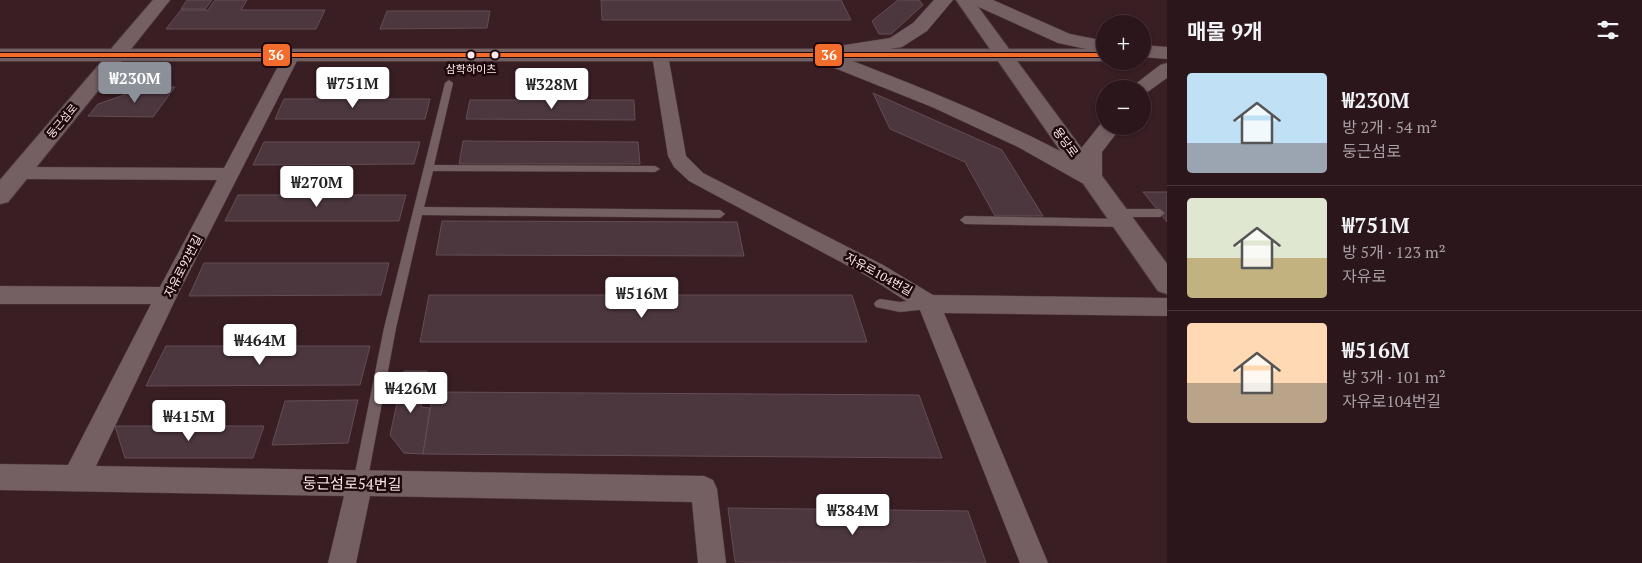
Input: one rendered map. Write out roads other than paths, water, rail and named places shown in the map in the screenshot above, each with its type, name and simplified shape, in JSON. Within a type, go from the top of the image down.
[{"type":"main road","points":[[819,55],[895,43],[920,27],[944,0]]},
{"type":"main road","points":[[978,0],[1065,39],[1096,45]]},
{"type":"main road","points":[[1151,52],[1167,54]]},
{"type":"main road","points":[[819,55],[940,102],[1026,142],[1090,177],[1091,151],[1104,135]]},
{"type":"main road","points":[[1150,80],[1167,69]]},
{"type":"street","name":"둥근섬로","points":[[0,196],[162,0]]},
{"type":"street","name":"용당로","points":[[964,0],[1167,284]]},
{"type":"street","points":[[1151,55],[1167,54]]},
{"type":"street","points":[[0,55],[1096,56]]},
{"type":"street","name":"자유로92번길","points":[[76,478],[166,296],[292,55]]},
{"type":"street","name":"자유로104번길","points":[[660,55],[677,156],[680,163],[696,177],[746,205],[876,271],[930,304]]},
{"type":"street","points":[[19,173],[230,174]]},
{"type":"street","points":[[0,295],[166,296]]},
{"type":"street","points":[[1034,563],[930,304],[1167,307]]},
{"type":"street","name":"둥근섬로54번길","points":[[0,477],[704,489],[712,563]]},
{"type":"street","points":[[342,563],[360,483]]},
{"type":"lane","points":[[360,483],[390,328],[449,83]]},
{"type":"lane","points":[[428,168],[655,170]]},
{"type":"lane","points":[[418,211],[720,214]]},
{"type":"lane","points":[[965,220],[1120,218],[1160,213]]},
{"type":"lane","points":[[880,304],[900,308],[930,304]]},
{"type":"place","name":"삼학하이츠","points":[[471,55]]}]
